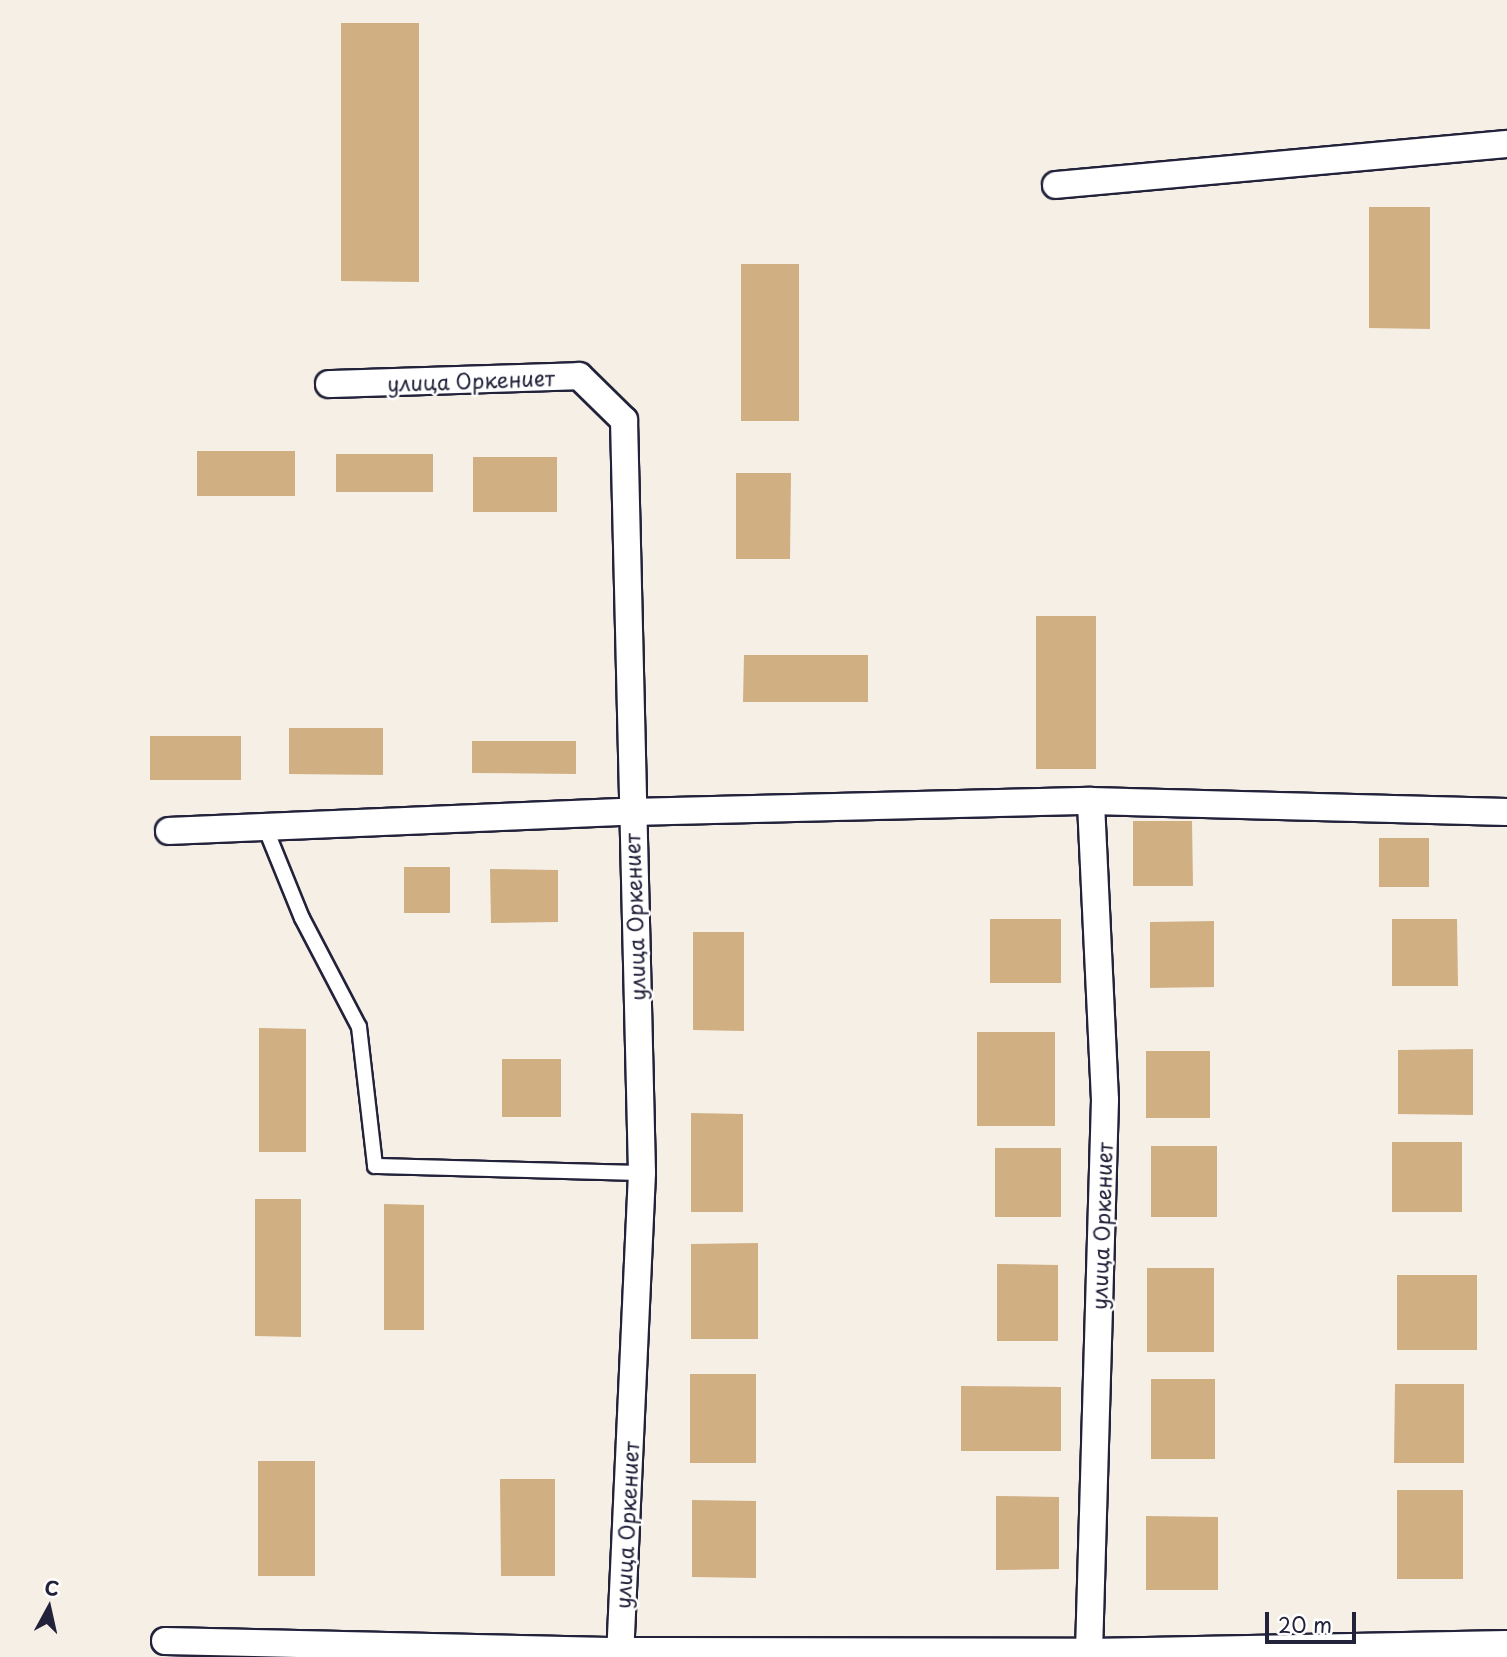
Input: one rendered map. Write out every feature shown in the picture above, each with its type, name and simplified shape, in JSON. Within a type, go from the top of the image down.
[{"type":"street","points":[[1056,186],[1507,144]]},
{"type":"street","name":"улица Оркениет","points":[[329,384],[579,376],[624,420],[631,812],[642,1173],[620,1651]]},
{"type":"street","name":"улица Оркениет","points":[[1089,1651],[1105,1100],[1091,801]]},
{"type":"street","name":"улица Оркениет","points":[[169,831],[631,812],[1091,801],[1507,812]]},
{"type":"street","points":[[164,1641],[803,1654],[1507,1644]]},
{"type":"lane","points":[[265,827],[302,918],[359,1027],[375,1166],[642,1173]]},
{"type":"building","points":[[341,23],[419,23],[419,282],[341,281]]},
{"type":"building","points":[[1369,207],[1430,207],[1430,329],[1369,328]]},
{"type":"building","points":[[741,264],[799,264],[799,421],[741,421]]},
{"type":"building","points":[[197,451],[295,451],[295,496],[197,496]]},
{"type":"building","points":[[336,454],[433,454],[433,492],[336,492]]},
{"type":"building","points":[[473,457],[557,457],[557,512],[473,512]]},
{"type":"building","points":[[736,473],[791,473],[790,559],[736,559]]},
{"type":"building","points":[[1036,616],[1096,616],[1096,769],[1036,769]]},
{"type":"building","points":[[744,655],[868,655],[868,702],[743,702]]},
{"type":"building","points":[[289,728],[383,728],[383,775],[289,774]]},
{"type":"building","points":[[150,736],[241,736],[241,780],[150,780]]},
{"type":"building","points":[[472,741],[576,741],[576,774],[472,773]]},
{"type":"building","points":[[1133,821],[1192,821],[1193,886],[1133,886]]},
{"type":"building","points":[[1379,838],[1429,838],[1429,887],[1379,887]]},
{"type":"building","points":[[404,867],[450,867],[450,913],[404,913]]},
{"type":"building","points":[[490,869],[558,870],[558,922],[491,923]]},
{"type":"building","points":[[990,919],[1061,919],[1061,983],[990,983]]},
{"type":"building","points":[[1392,919],[1457,919],[1458,986],[1392,986]]},
{"type":"building","points":[[1214,921],[1214,987],[1150,988],[1150,922]]},
{"type":"building","points":[[693,932],[744,932],[744,1031],[693,1030]]},
{"type":"building","points":[[259,1028],[306,1029],[306,1152],[259,1152]]},
{"type":"building","points":[[977,1032],[1055,1032],[1055,1126],[977,1126]]},
{"type":"building","points":[[1473,1049],[1473,1115],[1398,1114],[1398,1050]]},
{"type":"building","points":[[1146,1051],[1210,1051],[1210,1118],[1146,1118]]},
{"type":"building","points":[[502,1059],[561,1059],[561,1117],[502,1117]]},
{"type":"building","points":[[691,1113],[743,1114],[743,1212],[691,1212]]},
{"type":"building","points":[[1392,1142],[1462,1142],[1462,1212],[1392,1212]]},
{"type":"building","points":[[1151,1146],[1217,1146],[1217,1217],[1151,1217]]},
{"type":"building","points":[[995,1148],[1061,1148],[1061,1217],[995,1217]]},
{"type":"building","points":[[255,1199],[301,1199],[301,1337],[255,1336]]},
{"type":"building","points":[[384,1204],[424,1205],[424,1330],[384,1330]]},
{"type":"building","points":[[758,1243],[758,1339],[691,1339],[691,1244]]},
{"type":"building","points":[[997,1264],[1058,1265],[1058,1341],[997,1341]]},
{"type":"building","points":[[1147,1268],[1214,1268],[1214,1352],[1147,1352]]},
{"type":"building","points":[[1397,1275],[1477,1275],[1477,1350],[1397,1350]]},
{"type":"building","points":[[690,1374],[756,1374],[756,1463],[690,1463]]},
{"type":"building","points":[[1151,1379],[1215,1379],[1215,1459],[1151,1459]]},
{"type":"building","points":[[1395,1384],[1464,1384],[1464,1463],[1394,1463]]},
{"type":"building","points":[[961,1386],[1061,1387],[1061,1451],[961,1451]]},
{"type":"building","points":[[258,1461],[315,1461],[315,1576],[258,1576]]},
{"type":"building","points":[[500,1479],[555,1479],[555,1576],[501,1576]]},
{"type":"building","points":[[1397,1490],[1463,1490],[1463,1579],[1397,1579]]},
{"type":"building","points":[[996,1496],[1059,1497],[1059,1569],[996,1570]]},
{"type":"building","points":[[692,1500],[756,1501],[756,1578],[692,1577]]},
{"type":"building","points":[[1146,1516],[1218,1517],[1218,1590],[1146,1590]]}]
